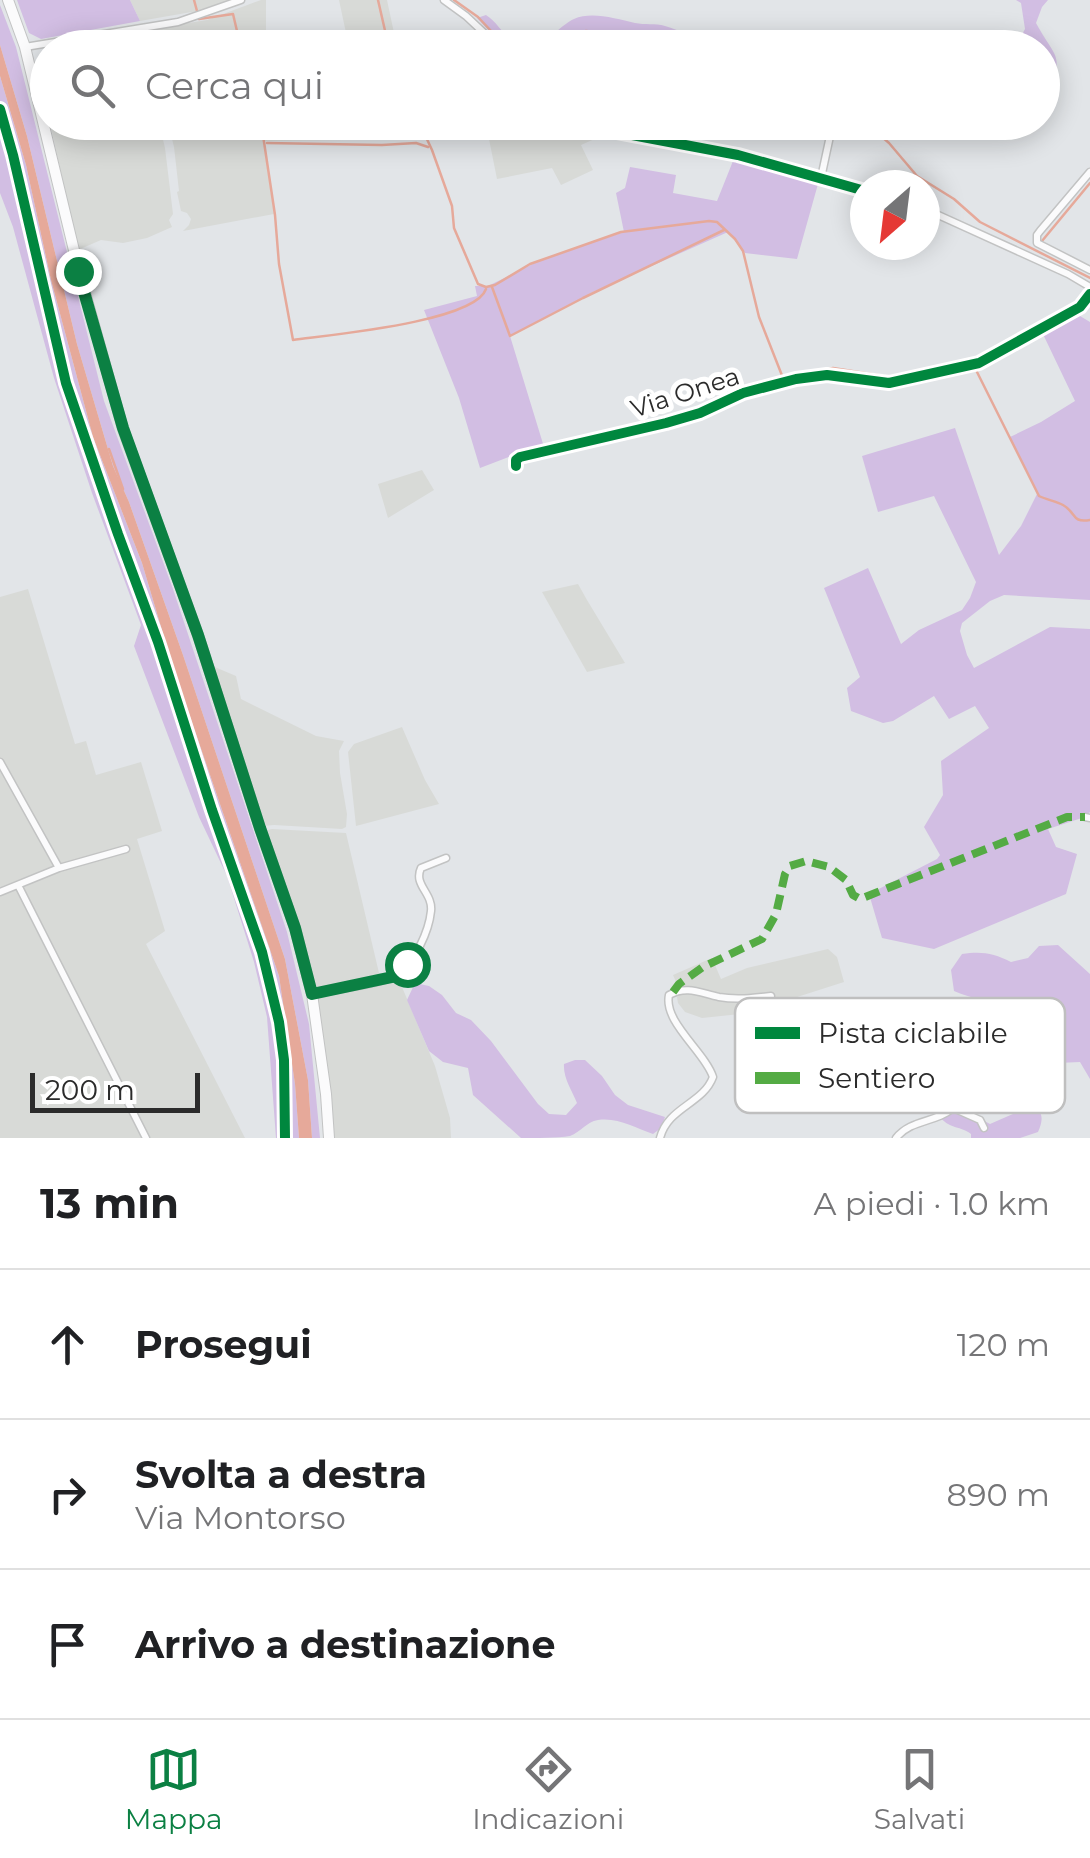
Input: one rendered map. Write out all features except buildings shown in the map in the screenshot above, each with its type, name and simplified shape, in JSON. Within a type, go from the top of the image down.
[{"type":"main road","points":[[8,0],[30,68]]},
{"type":"main road","points":[[47,140],[118,413],[198,635],[295,928],[312,994],[329,1138]]},
{"type":"street","points":[[129,30],[178,22],[241,0]]},
{"type":"street","points":[[444,0],[481,30]]},
{"type":"street","points":[[25,47],[30,46]]},
{"type":"street","points":[[660,140],[735,154],[850,187]]},
{"type":"street","points":[[821,178],[829,140]]},
{"type":"street","points":[[1090,172],[1040,231],[1039,244],[1090,270]]},
{"type":"street","points":[[940,216],[1068,274],[1090,291]]},
{"type":"street","name":"Via Onea","points":[[516,466],[520,457],[666,423],[743,394],[796,380],[827,375],[888,383],[979,364],[1080,307],[1090,291]]},
{"type":"street","points":[[0,762],[60,868]]},
{"type":"street","points":[[0,892],[60,868],[126,849]]},
{"type":"street","points":[[312,994],[397,976],[419,948],[431,911],[417,874],[420,868],[446,858]]},
{"type":"street","points":[[18,886],[146,1138]]},
{"type":"street","points":[[660,1138],[665,1123],[707,1088],[713,1077],[668,1006],[669,995],[695,990],[735,998]]},
{"type":"street","points":[[756,998],[771,996]]},
{"type":"street","points":[[896,1138],[913,1124],[947,1113]]},
{"type":"street","points":[[964,1113],[980,1120],[984,1128]]},
{"type":"shaded area","points":[[17,0],[130,0],[140,21],[90,30],[29,33]]},
{"type":"shaded area","points":[[130,0],[231,0],[203,10],[140,21]]},
{"type":"shaded area","points":[[266,0],[266,30],[155,30],[207,20]]},
{"type":"shaded area","points":[[339,0],[387,0],[393,30],[345,30]]},
{"type":"shaded area","points":[[1016,0],[1048,0],[1036,23],[1040,30],[1024,30],[1021,3]]},
{"type":"shaded area","points":[[0,5],[16,47],[30,103],[30,140],[39,140],[104,401],[173,589],[287,932],[309,1024],[320,1138],[312,1138],[308,1080],[285,959],[183,655],[113,466],[77,344],[27,136],[0,45]]},
{"type":"shaded area","points":[[486,15],[502,30],[488,30],[477,18]]},
{"type":"shaded area","points":[[588,16],[675,30],[558,30],[574,19]]},
{"type":"shaded area","points":[[0,45],[27,136],[77,344],[113,466],[183,655],[285,959],[308,1080],[312,1138],[299,1138],[279,976],[173,667],[142,563],[93,437],[0,76]]},
{"type":"shaded area","points":[[0,76],[93,437],[142,563],[173,667],[279,976],[299,1138],[276,1138],[267,1017],[254,962],[227,876],[199,817],[134,646],[141,625],[54,378],[0,193]]},
{"type":"shaded area","points":[[54,140],[163,140],[172,227],[147,238],[123,243],[101,240],[78,250]]},
{"type":"shaded area","points":[[172,140],[345,140],[263,141],[274,214],[183,231],[191,219],[181,211]]},
{"type":"shaded area","points":[[489,140],[592,140],[581,145],[593,170],[561,185],[552,168],[497,179]]},
{"type":"shaded area","points":[[733,161],[818,184],[797,259],[745,253],[728,232],[593,292],[510,336],[544,447],[480,468],[459,398],[424,310],[477,296],[475,286],[488,286],[543,259],[624,232],[616,193],[625,188],[630,167],[676,175],[673,193],[717,201]]},
{"type":"shaded area","points":[[1075,313],[1090,322],[1090,600],[1004,595],[962,623],[960,631],[974,668],[1050,627],[1090,629],[1090,812],[1048,829],[1056,847],[1077,854],[1066,894],[934,949],[882,938],[869,894],[940,855],[924,827],[943,795],[941,761],[989,728],[975,706],[949,719],[934,696],[883,723],[851,711],[847,688],[860,677],[824,588],[868,568],[901,644],[919,630],[962,610],[976,582],[934,496],[878,512],[862,456],[955,428],[999,555],[1021,526],[1037,494],[1010,437],[1075,401],[1041,330]]},
{"type":"shaded area","points":[[422,470],[434,490],[388,518],[378,484]]},
{"type":"shaded area","points":[[578,584],[625,663],[587,672],[542,592]]},
{"type":"shaded area","points":[[28,589],[75,744],[86,741],[96,775],[141,762],[162,831],[137,839],[165,931],[146,944],[245,1138],[0,1138],[0,597]]},
{"type":"shaded area","points":[[210,665],[236,676],[241,699],[316,736],[344,741],[339,751],[346,827],[262,826]]},
{"type":"shaded area","points":[[402,727],[439,804],[356,826],[348,752],[354,744]]},
{"type":"shaded area","points":[[263,831],[346,833],[379,973],[397,975],[435,1066],[450,1118],[451,1138],[334,1138],[321,1025]]},
{"type":"shaded area","points":[[1058,945],[1090,974],[1090,1079],[1080,1062],[1065,1063],[1065,998],[974,998],[954,991],[951,970],[962,954],[987,954],[1011,962],[1028,958],[1039,946]]},
{"type":"shaded area","points":[[828,949],[837,957],[844,982],[794,998],[735,998],[735,1015],[702,1018],[685,1012],[678,1003],[681,993],[673,975],[712,958],[721,979],[747,968]]},
{"type":"shaded area","points":[[415,983],[429,986],[456,1013],[471,1020],[549,1114],[566,1115],[577,1103],[564,1064],[585,1060],[628,1105],[665,1117],[661,1128],[653,1134],[605,1119],[570,1136],[521,1138],[473,1095],[468,1068],[443,1062],[429,1051],[407,1000]]},
{"type":"shaded area","points":[[941,1113],[969,1113],[990,1124],[1015,1113],[1040,1113],[1042,1120],[1038,1132],[1020,1138],[971,1138],[967,1131],[948,1124]]},
{"type":"waterway","points":[[194,0],[197,11]]},
{"type":"waterway","points":[[378,0],[385,30]]},
{"type":"waterway","points":[[454,0],[490,30]]},
{"type":"waterway","points":[[199,19],[233,14],[237,30]]},
{"type":"waterway","points":[[264,140],[293,340],[429,318],[476,300],[486,289]]},
{"type":"waterway","points":[[427,140],[452,206],[454,228],[478,284],[495,285],[530,264],[621,232],[717,222],[743,251],[759,317],[783,378],[833,368],[896,378]]},
{"type":"waterway","points":[[886,140],[917,176],[954,199],[980,222],[1090,278]]},
{"type":"waterway","points":[[267,143],[416,143],[428,147]]},
{"type":"waterway","points":[[1042,241],[1090,183]]},
{"type":"waterway","points":[[492,287],[510,336],[724,230]]},
{"type":"waterway","points":[[975,368],[1039,496],[1063,505],[1077,519],[1090,520]]},
{"type":"waterway","points":[[109,449],[123,489]]},
{"type":"marked path","points":[[673,992],[703,967],[762,939],[776,914],[790,866],[806,861],[829,867],[846,880],[853,895],[860,899],[1067,817],[1085,817]]},
{"type":"cycle path","points":[[0,109],[66,383],[262,952],[284,1060],[285,1138]]},
{"type":"cycle path","points":[[659,140],[738,155],[850,187]]},
{"type":"cycle path","points":[[516,466],[520,457],[666,423],[700,413],[743,393],[796,379],[827,375],[889,383],[979,363],[1080,307],[1090,294]]},
{"type":"route","points":[[78,271],[123,428],[198,635],[295,928],[312,994],[397,976],[407,964]]}]
